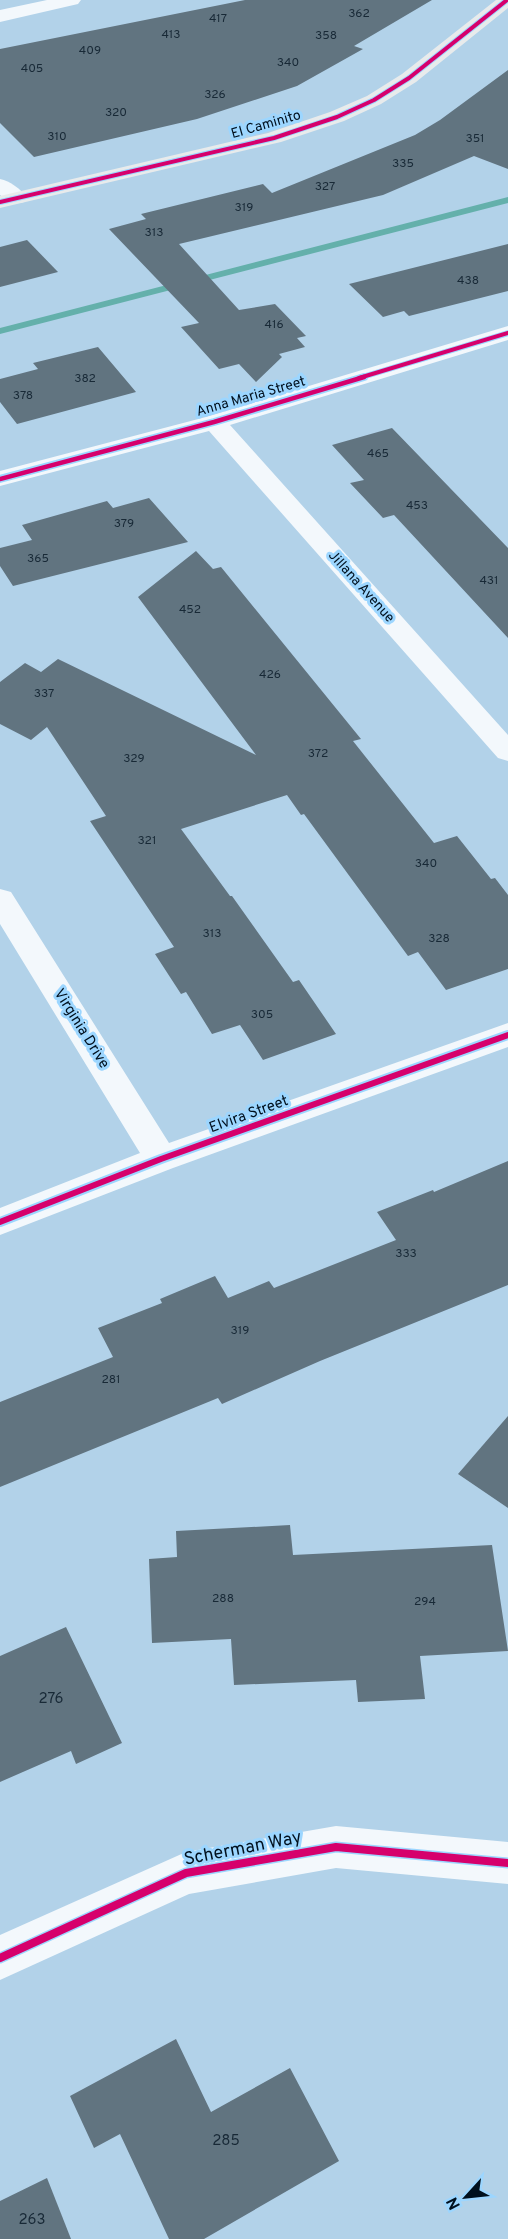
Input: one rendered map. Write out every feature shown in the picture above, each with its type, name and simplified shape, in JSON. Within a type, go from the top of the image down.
[{"type":"street","points":[[0,16],[72,0]]},
{"type":"street","name":"El Caminito","points":[[8,200],[274,138],[318,123],[374,100],[507,0]]},
{"type":"street","points":[[0,185],[8,200]]},
{"type":"street","name":"Anna Maria Street","points":[[0,479],[214,422],[508,333]]},
{"type":"street","name":"Jillana Avenue","points":[[214,422],[508,752]]},
{"type":"street","name":"Virginia Drive","points":[[0,899],[161,1159]]},
{"type":"street","name":"Elvira Street","points":[[0,1222],[161,1159],[508,1035]]},
{"type":"street","name":"Scherman Way","points":[[0,1958],[186,1873],[336,1846],[508,1863]]},
{"type":"building","points":[[245,0],[432,0],[354,46],[363,49],[297,86],[197,119],[34,157],[0,123],[0,49]]},
{"type":"building","points":[[508,70],[508,169],[474,156],[383,195],[179,244],[239,310],[275,304],[306,336],[297,338],[305,347],[279,354],[282,357],[256,382],[239,364],[219,369],[181,327],[199,323],[109,229],[146,219],[141,214],[263,184],[272,193],[415,135],[440,120]]},
{"type":"building","points":[[27,240],[58,272],[0,287],[0,247]]},
{"type":"building","points":[[508,244],[508,291],[409,316],[404,311],[383,317],[349,284]]},
{"type":"building","points":[[98,347],[136,392],[17,424],[0,402],[0,379],[38,369],[33,363]]},
{"type":"building","points":[[392,428],[508,548],[508,638],[394,515],[383,518],[350,483],[364,480],[332,445]]},
{"type":"building","points":[[149,498],[188,542],[13,586],[0,566],[0,548],[32,540],[22,525],[107,501],[113,508]]},
{"type":"building","points":[[196,551],[213,569],[221,567],[361,739],[353,741],[434,843],[457,836],[491,879],[495,878],[508,895],[508,969],[446,990],[418,952],[408,956],[304,814],[301,815],[287,795],[181,829],[293,982],[299,980],[336,1034],[263,1060],[240,1025],[212,1034],[186,992],[181,994],[155,954],[174,947],[90,821],[106,816],[47,727],[31,740],[0,724],[0,682],[25,663],[41,672],[58,659],[256,755],[138,597]]},
{"type":"building","points":[[508,1161],[508,1285],[320,1361],[222,1404],[218,1398],[0,1487],[0,1402],[113,1357],[98,1328],[162,1303],[160,1299],[215,1276],[228,1298],[269,1281],[274,1288],[396,1240],[377,1212],[433,1190],[434,1192]]},
{"type":"building","points":[[508,1416],[508,1508],[458,1474]]},
{"type":"building","points":[[290,1525],[293,1555],[492,1545],[508,1651],[420,1656],[425,1699],[358,1702],[356,1680],[234,1685],[231,1639],[152,1643],[149,1559],[177,1557],[176,1531]]},
{"type":"building","points":[[66,1627],[122,1743],[76,1764],[71,1751],[0,1782],[0,1656]]},
{"type":"building","points":[[176,2039],[211,2112],[290,2068],[339,2161],[204,2239],[169,2239],[120,2134],[94,2148],[70,2096]]},
{"type":"building","points":[[47,2178],[71,2239],[0,2239],[0,2201]]},
{"type":"waterway","points":[[0,331],[508,200]]},
{"type":"cycle path","points":[[0,202],[274,138],[337,117],[374,100],[409,78],[507,0]]},
{"type":"cycle path","points":[[0,479],[214,422],[508,333]]},
{"type":"cycle path","points":[[0,1222],[161,1159],[508,1035]]},
{"type":"cycle path","points":[[0,1958],[186,1873],[336,1847],[508,1863]]}]
